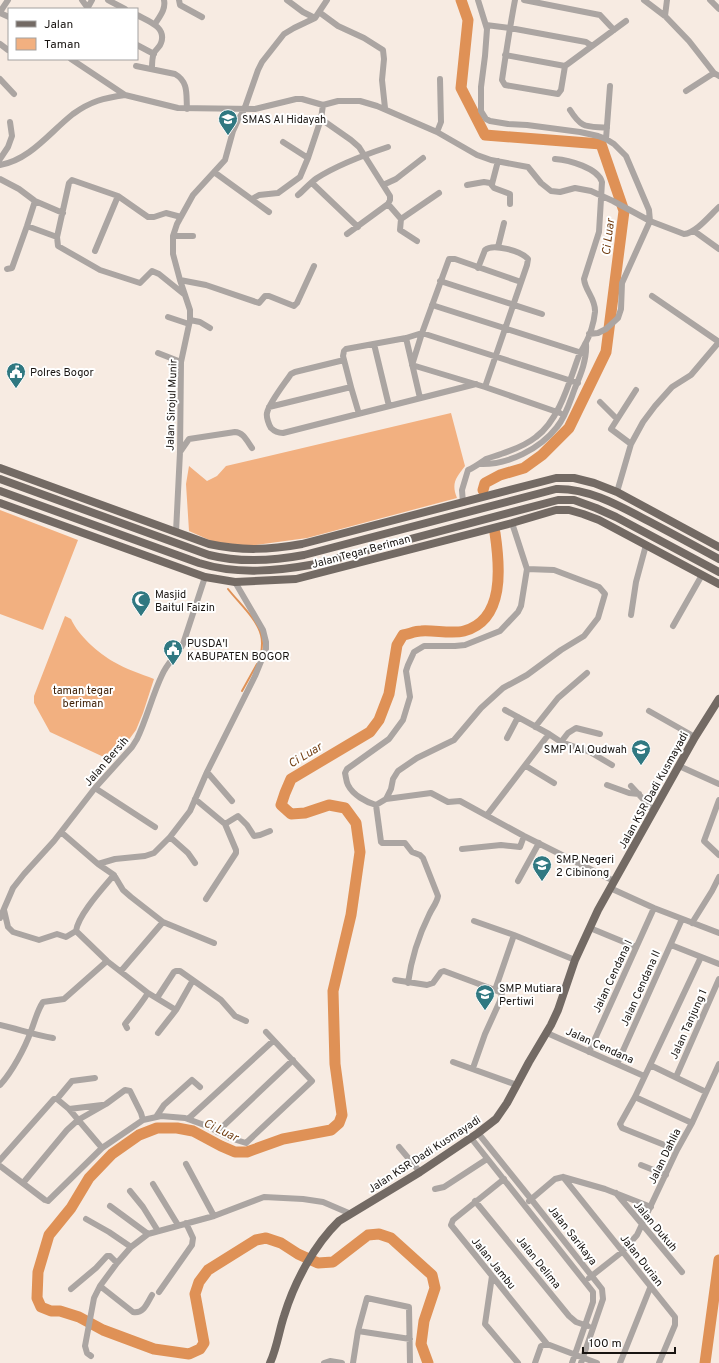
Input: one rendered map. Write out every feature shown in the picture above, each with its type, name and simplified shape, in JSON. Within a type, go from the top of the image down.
[{"type":"main road","name":"Jalan Tegar Beriman","points":[[0,468],[208,544],[231,549],[276,549],[302,544],[556,478],[574,478],[594,483],[617,492],[719,547]]},
{"type":"main road","name":"Jalan Tegar Beriman","points":[[0,479],[209,555],[224,558],[249,560],[291,558],[457,514],[556,490],[568,489],[597,496],[622,507],[719,559]]},
{"type":"main road","name":"Jalan Tegar Beriman","points":[[0,491],[199,563],[225,570],[249,571],[290,569],[316,564],[558,500],[574,500],[616,517],[719,572]]},
{"type":"main road","name":"Jalan Tegar Beriman","points":[[0,503],[205,577],[235,582],[296,579],[512,523],[556,510],[569,510],[599,520],[719,584]]},
{"type":"main road","points":[[457,514],[460,526]]},
{"type":"main road","points":[[345,544],[348,532]]},
{"type":"main road","points":[[357,563],[366,550]]},
{"type":"main road","name":"Jalan KSR Dadi Kusmayadi","points":[[270,1363],[289,1299],[314,1252],[329,1230],[339,1221],[420,1172],[471,1138],[496,1119],[517,1085],[558,1010],[575,960],[612,885],[695,737],[719,699]]},
{"type":"street","points":[[1,9],[8,0]]},
{"type":"street","points":[[82,0],[87,8],[92,0]]},
{"type":"street","points":[[108,0],[123,8]]},
{"type":"street","points":[[155,24],[164,10],[164,0]]},
{"type":"street","points":[[179,0],[180,5],[202,17]]},
{"type":"street","points":[[287,0],[315,18],[327,0]]},
{"type":"street","points":[[478,0],[486,25],[487,35],[481,87],[481,111],[486,119],[508,124],[580,132],[606,139],[626,156],[648,210],[650,221],[622,283],[618,318],[606,329],[598,333],[589,334]]},
{"type":"street","points":[[515,0],[505,55],[502,80],[504,85],[558,94],[561,90],[565,66],[626,21]]},
{"type":"street","points":[[524,0],[600,15],[614,30]]},
{"type":"street","points":[[644,0],[665,16],[717,74],[686,91]]},
{"type":"street","points":[[665,16],[667,0]]},
{"type":"street","points":[[710,0],[719,9]]},
{"type":"street","points":[[319,12],[338,26],[364,38],[383,50],[384,58],[382,80],[385,108]]},
{"type":"street","points":[[138,16],[155,24],[163,36],[160,45],[154,54],[152,69]]},
{"type":"street","name":"Jalan Sirojul Munir","points":[[176,532],[180,452],[181,362],[190,310],[173,254],[173,236],[193,195],[225,160],[238,120],[244,110],[258,70],[266,56],[284,34],[315,18]]},
{"type":"street","points":[[486,25],[586,42],[592,46]]},
{"type":"street","points":[[0,44],[8,50]]},
{"type":"street","points":[[138,46],[154,54]]},
{"type":"street","points":[[505,55],[565,66]]},
{"type":"street","points":[[72,60],[125,95]]},
{"type":"street","points":[[136,66],[175,74],[183,80],[185,85],[187,109]]},
{"type":"street","points":[[0,79],[14,94]]},
{"type":"street","points":[[437,132],[442,122],[440,79]]},
{"type":"street","points":[[606,139],[606,104],[610,86]]},
{"type":"street","points":[[0,164],[14,161],[27,154],[74,113],[102,98],[125,95],[187,109],[218,108],[244,110],[255,109],[296,99],[302,99],[323,105],[338,102],[360,101],[385,108],[422,125],[477,155],[528,167],[541,183],[551,191],[560,192],[575,188],[583,189],[613,201],[650,221],[684,234],[689,234],[694,231],[719,207]]},
{"type":"street","points":[[252,199],[259,195],[278,193],[300,177],[308,158],[323,105]]},
{"type":"street","points":[[570,110],[576,120],[583,125],[607,128]]},
{"type":"street","points":[[320,120],[351,140],[363,152],[390,196],[388,204],[347,234]]},
{"type":"street","points":[[0,159],[8,147],[12,136],[10,122]]},
{"type":"street","points":[[283,142],[308,158]]},
{"type":"street","points":[[298,195],[312,183],[363,152],[388,147]]},
{"type":"street","points":[[383,185],[396,179],[423,158]]},
{"type":"street","points":[[464,503],[462,490],[468,470],[487,459],[513,450],[536,437],[550,423],[557,412],[580,352],[586,344],[595,313],[590,292],[584,286],[584,279],[599,232],[602,182],[598,175],[585,166],[555,159]]},
{"type":"street","points":[[492,184],[498,161]]},
{"type":"street","points":[[214,172],[269,212]]},
{"type":"street","points":[[0,179],[19,189],[35,201],[63,213]]},
{"type":"street","points":[[181,217],[166,214],[148,217],[118,196],[72,180],[69,183],[57,237],[58,246],[100,270],[140,283],[152,271],[159,274],[186,296]]},
{"type":"street","points":[[467,185],[484,182],[492,184],[494,188],[510,194],[510,204]]},
{"type":"street","points":[[312,183],[358,227]]},
{"type":"street","points":[[401,218],[439,193]]},
{"type":"street","points":[[95,251],[118,196]]},
{"type":"street","points":[[7,269],[12,268],[35,201]]},
{"type":"street","points":[[388,204],[401,218],[400,230],[417,241]]},
{"type":"street","points":[[498,247],[504,223]]},
{"type":"street","points":[[27,226],[57,237]]},
{"type":"street","points":[[694,231],[719,249]]},
{"type":"street","points":[[173,236],[193,236]]},
{"type":"street","points":[[478,268],[485,250],[492,246],[522,254],[528,259],[485,387]]},
{"type":"street","points":[[412,365],[440,281],[449,259],[455,259],[521,282]]},
{"type":"street","points":[[180,280],[228,292],[259,304],[265,296],[269,296],[294,306],[297,303],[314,266]]},
{"type":"street","points":[[440,281],[542,314]]},
{"type":"street","points":[[617,492],[631,444],[643,422],[672,387],[691,375],[719,342],[652,296]]},
{"type":"street","points":[[432,305],[587,355]]},
{"type":"street","points":[[168,317],[189,322],[200,322],[210,328]]},
{"type":"street","points":[[359,414],[344,360],[343,353],[346,349],[406,338],[422,333],[578,383]]},
{"type":"street","points":[[406,338],[420,398]]},
{"type":"street","points":[[374,344],[389,406]]},
{"type":"street","points":[[480,464],[494,464],[518,456],[541,442],[557,427],[565,415],[578,383],[587,355],[586,344]]},
{"type":"street","points":[[158,353],[181,362]]},
{"type":"street","points":[[344,360],[291,374],[266,414],[272,429],[279,433],[476,384]]},
{"type":"street","points":[[412,365],[476,384],[565,415]]},
{"type":"street","points":[[269,407],[351,387]]},
{"type":"street","points":[[631,444],[612,431],[611,427],[636,390]]},
{"type":"street","points":[[600,402],[616,419]]},
{"type":"street","points":[[180,452],[189,439],[235,432],[243,435],[252,448]]},
{"type":"street","points":[[512,523],[527,569],[521,606],[518,612],[500,631],[464,645],[424,646],[414,652],[406,671],[410,697],[403,720],[389,739],[347,769],[345,773],[348,784],[353,792],[370,803],[376,805],[386,799],[431,793],[448,802],[460,801],[539,843],[654,908],[719,933]]},
{"type":"street","points":[[631,615],[636,582],[646,545]]},
{"type":"street","points":[[386,799],[391,789],[393,779],[398,771],[418,758],[454,740],[492,697],[503,688],[527,675],[561,650],[584,636],[598,618],[605,594],[600,587],[554,570],[527,569]]},
{"type":"street","points":[[673,626],[702,575]]},
{"type":"street","name":"Jalan Bersih","points":[[0,918],[13,888],[61,832],[95,788],[132,747],[137,739],[162,674],[169,663],[178,654],[183,644],[205,577]]},
{"type":"street","points":[[95,862],[145,856],[154,853],[184,822],[255,676],[266,649],[263,630],[235,582]]},
{"type":"street","points":[[536,727],[558,698],[587,673]]},
{"type":"street","points":[[505,710],[561,742],[590,752],[612,765]]},
{"type":"street","points":[[649,711],[695,737]]},
{"type":"street","points":[[506,738],[518,717]]},
{"type":"street","points":[[561,742],[568,733],[576,728],[600,734]]},
{"type":"street","points":[[487,815],[549,734]]},
{"type":"street","points":[[526,766],[554,783]]},
{"type":"street","points":[[679,766],[719,784]]},
{"type":"street","points":[[207,772],[232,801]]},
{"type":"street","points":[[607,785],[629,793],[639,794]]},
{"type":"street","points":[[631,786],[654,811]]},
{"type":"street","points":[[95,788],[155,827]]},
{"type":"street","points":[[195,799],[225,824],[236,850],[236,853],[206,899]]},
{"type":"street","points":[[719,800],[704,841],[719,854]]},
{"type":"street","points":[[376,805],[381,842],[405,843],[412,852],[420,855],[423,858],[438,896],[437,902],[429,914],[417,947],[408,983]]},
{"type":"street","points":[[225,824],[238,816],[247,824],[254,836],[260,836],[270,831]]},
{"type":"street","points":[[61,832],[95,862],[114,875],[123,890],[163,922],[214,943]]},
{"type":"street","points":[[462,849],[501,845],[520,848],[524,836]]},
{"type":"street","points":[[170,837],[188,853],[195,863]]},
{"type":"street","points":[[518,881],[539,843]]},
{"type":"street","points":[[76,931],[77,924],[94,898],[114,875]]},
{"type":"street","points":[[692,923],[719,877]]},
{"type":"street","name":"Jalan Cendana I","points":[[589,1052],[654,908]]},
{"type":"street","points":[[4,910],[8,927],[14,932],[39,940],[57,934],[66,937],[76,931]]},
{"type":"street","name":"Jalan Cendana II","points":[[617,1064],[682,920]]},
{"type":"street","points":[[474,921],[514,935],[575,960]]},
{"type":"street","points":[[121,971],[163,922]]},
{"type":"street","points":[[590,928],[636,948]]},
{"type":"street","points":[[76,931],[107,960],[148,993],[176,1010]]},
{"type":"street","points":[[495,990],[514,935]]},
{"type":"street","points":[[671,945],[719,964]]},
{"type":"street","points":[[676,1150],[622,1128],[621,1122],[635,1096],[701,957]]},
{"type":"street","points":[[0,1085],[8,1076],[31,1032],[38,1009],[43,1002],[64,999],[107,960]]},
{"type":"street","points":[[157,998],[174,972],[180,971],[220,1000],[235,1016],[246,1021]]},
{"type":"street","points":[[395,980],[427,985],[433,983],[441,972],[444,972],[502,993],[473,1068]]},
{"type":"street","name":"Jalan Tanjung 1","points":[[676,1077],[719,979]]},
{"type":"street","points":[[158,1033],[176,1010],[193,980]]},
{"type":"street","points":[[127,1028],[125,1024],[148,993]]},
{"type":"street","points":[[0,1025],[53,1038]]},
{"type":"street","points":[[0,1166],[48,1201],[102,1148],[143,1120],[161,1116],[188,1120],[230,1138],[246,1143],[312,1081],[266,1032]]},
{"type":"street","name":"Jalan Cendana","points":[[546,1033],[644,1076]]},
{"type":"street","points":[[188,1120],[273,1041]]},
{"type":"street","points":[[217,1132],[293,1060]]},
{"type":"street","points":[[453,1062],[517,1085]]},
{"type":"street","name":"Jalan Dahlia","points":[[584,1281],[622,1252],[632,1241],[642,1225],[666,1175],[676,1150],[692,1123],[719,1064]]},
{"type":"street","points":[[650,1065],[706,1092]]},
{"type":"street","points":[[0,1160],[72,1081],[95,1078]]},
{"type":"street","points":[[156,1117],[164,1105],[192,1080],[200,1087]]},
{"type":"street","points":[[23,1183],[67,1130],[78,1120],[128,1090],[132,1094],[143,1120]]},
{"type":"street","points":[[635,1096],[692,1123]]},
{"type":"street","points":[[57,1099],[69,1109],[102,1148]]},
{"type":"street","points":[[69,1109],[106,1104]]},
{"type":"street","name":"Jalan Sarikaya","points":[[478,1133],[592,1276],[603,1294],[603,1299],[582,1360]]},
{"type":"street","name":"Jalan Sarikaya","points":[[471,1138],[593,1292],[593,1302],[572,1363]]},
{"type":"street","points":[[399,1147],[420,1172]]},
{"type":"street","points":[[435,1189],[444,1188],[487,1159]]},
{"type":"street","points":[[186,1164],[214,1216]]},
{"type":"street","points":[[641,1165],[666,1175]]},
{"type":"street","points":[[524,1204],[555,1179],[563,1177]]},
{"type":"street","name":"Jalan Dukuh","points":[[563,1177],[616,1193],[651,1207]]},
{"type":"street","name":"Jalan Durian","points":[[563,1177],[650,1288],[675,1317],[659,1363]]},
{"type":"street","name":"Jalan Jambu","points":[[504,1179],[475,1201],[453,1220],[451,1224],[547,1344],[575,1355],[582,1360],[597,1363]]},
{"type":"street","points":[[153,1184],[178,1225]]},
{"type":"street","points":[[130,1191],[143,1207],[158,1231]]},
{"type":"street","name":"Jalan Dukuh","points":[[616,1193],[682,1272]]},
{"type":"street","points":[[90,1356],[87,1353],[85,1346],[94,1298],[100,1286],[117,1263],[132,1247],[148,1234],[214,1216],[264,1197],[303,1199],[323,1202],[351,1214]]},
{"type":"street","name":"Jalan Delima","points":[[475,1201],[569,1316],[576,1322],[593,1328]]},
{"type":"street","points":[[110,1206],[148,1234]]},
{"type":"street","points":[[86,1219],[132,1247]]},
{"type":"street","points":[[159,1292],[192,1245],[194,1238],[186,1223]]},
{"type":"street","points":[[71,1289],[96,1268],[106,1256],[110,1256],[117,1263]]},
{"type":"street","points":[[492,1276],[485,1324],[518,1363]]},
{"type":"street","points":[[100,1286],[133,1312],[137,1313],[143,1309],[152,1295]]},
{"type":"street","points":[[620,1363],[650,1288]]},
{"type":"street","points":[[353,1363],[358,1331],[367,1298],[409,1307],[410,1363]]},
{"type":"street","points":[[358,1331],[410,1339]]},
{"type":"street","points":[[535,1363],[541,1346],[547,1344]]},
{"type":"street","points":[[324,1363],[330,1361],[342,1363]]},
{"type":"green space","points":[[451,413],[465,466],[455,481],[454,488],[457,498],[307,538],[248,546],[214,542],[189,531],[186,484],[189,466],[207,481],[217,476],[226,466]]},
{"type":"green space","points":[[0,510],[78,540],[43,630],[0,614]]},
{"type":"green space","name":"taman tegar beriman","points":[[65,616],[71,619],[78,631],[95,649],[123,667],[154,679],[136,730],[119,753],[108,759],[50,732],[34,703],[34,696]]},
{"type":"waterway","name":"Ci Luar","points":[[461,0],[468,20],[461,88],[485,135],[601,144],[624,211],[606,352],[569,428],[542,455],[524,468],[500,475],[485,483],[483,490]]},
{"type":"waterway","name":"Ci Luar","points":[[428,1363],[421,1344],[424,1321],[435,1288],[432,1275],[391,1238],[379,1234],[368,1235],[333,1262],[318,1263],[298,1254],[281,1243],[266,1238],[256,1240],[208,1270],[199,1282],[195,1294],[204,1343],[200,1349],[189,1354],[154,1349],[103,1330],[79,1317],[60,1311],[51,1311],[41,1307],[37,1298],[38,1272],[49,1235],[71,1208],[89,1178],[112,1154],[139,1135],[157,1128],[177,1128],[193,1131],[235,1152],[247,1152],[283,1139],[331,1130],[339,1123],[342,1115],[335,1064],[333,991],[351,915],[360,852],[356,823],[345,808],[329,805],[305,813],[291,814],[281,805],[291,779],[370,732],[379,720],[389,694],[397,645],[403,635],[419,631],[464,631],[477,625],[487,616],[497,591],[498,561],[495,533]]},
{"type":"waterway","points":[[228,589],[256,623],[262,640],[261,654]]},
{"type":"waterway","points":[[242,691],[257,664]]},
{"type":"waterway","points":[[705,1363],[719,1260]]},
{"type":"place","name":"SMAS Al Hidayah","points":[[228,136]]},
{"type":"place","name":"Polres Bogor","points":[[16,389]]},
{"type":"place","name":"Masjid Baitul Faizin","points":[[141,617]]},
{"type":"place","name":"PUSDA'I KABUPATEN BOGOR","points":[[173,666]]},
{"type":"place","name":"SMP I Al Qudwah","points":[[641,766]]},
{"type":"place","name":"SMP Negeri 2 Cibinong","points":[[542,882]]},
{"type":"place","name":"SMP Mutiara Pertiwi","points":[[485,1011]]}]
